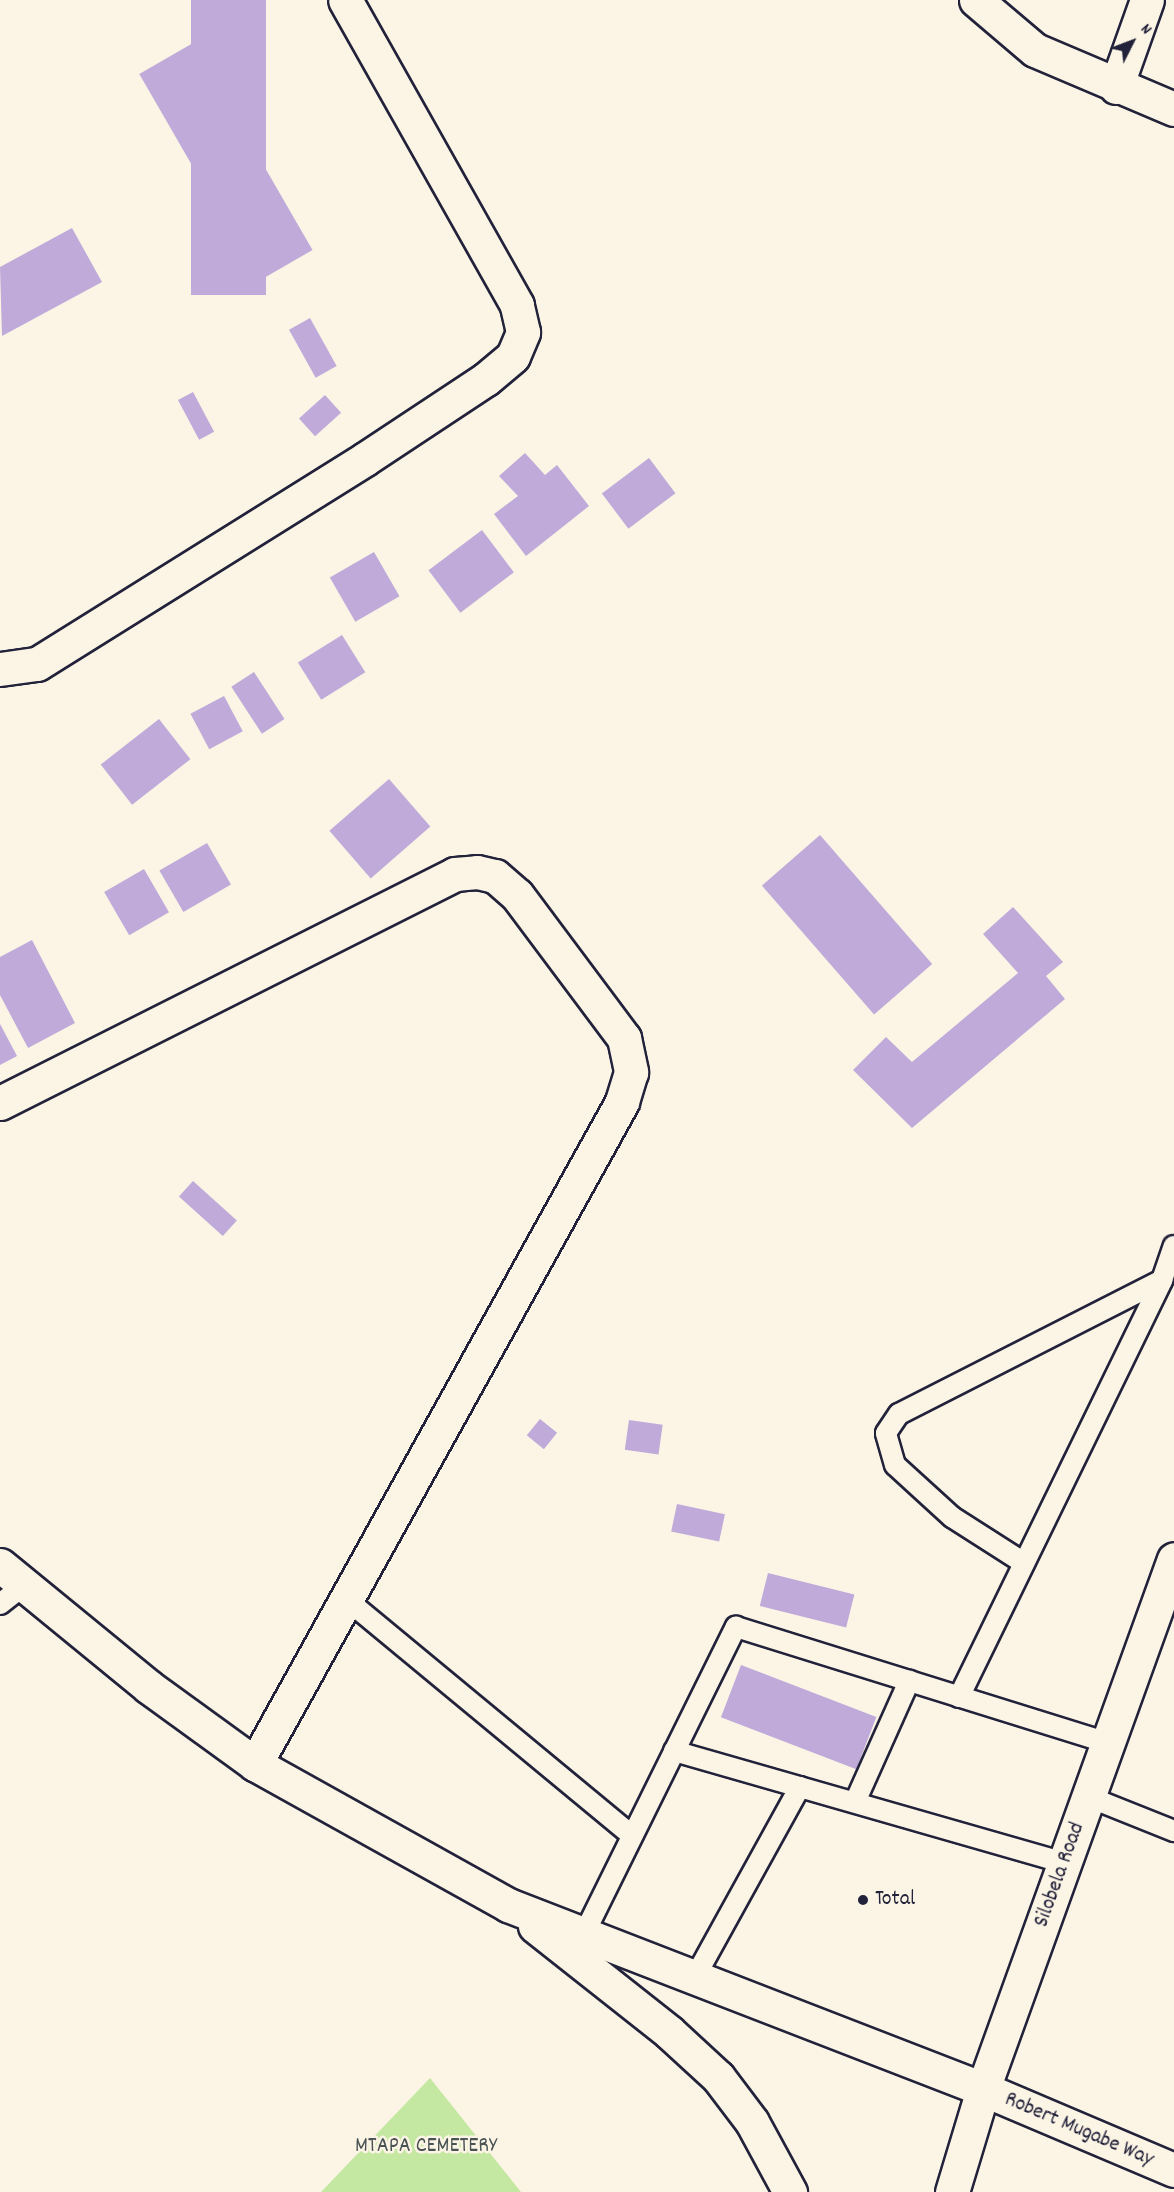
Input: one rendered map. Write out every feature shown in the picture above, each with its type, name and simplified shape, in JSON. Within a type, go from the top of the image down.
[{"type":"street","points":[[0,669],[37,664],[365,459],[486,379],[513,356],[524,332],[517,306],[345,0]]},
{"type":"street","points":[[976,0],[1035,50],[1116,87],[1174,109]]},
{"type":"street","points":[[1116,87],[1147,0]]},
{"type":"street","points":[[0,1103],[454,874],[477,872],[495,876],[517,895],[624,1038],[631,1072],[622,1102],[255,1764]]},
{"type":"street","name":"Silobela Road","points":[[952,2192],[983,2089],[1174,1559]]},
{"type":"street","points":[[8,1585],[255,1764],[508,1905],[669,2032],[718,2077],[752,2122],[790,2192]]},
{"type":"street","name":"Robert Mugabe Way","points":[[508,1905],[983,2089],[1174,2170]]},
{"type":"lane","points":[[959,1697],[1162,1280],[1174,1245]]},
{"type":"lane","points":[[1024,1563],[952,1517],[895,1466],[886,1433],[899,1414],[1162,1280]]},
{"type":"lane","points":[[346,1599],[632,1836]]},
{"type":"lane","points":[[584,1934],[736,1627],[1108,1743]]},
{"type":"lane","points":[[855,1802],[909,1681]]},
{"type":"lane","points":[[674,1751],[1065,1863]]},
{"type":"lane","points":[[695,1977],[800,1787]]},
{"type":"lane","points":[[1089,1797],[1174,1832]]},
{"type":"green space","name":"MTAPA CEMETERY","points":[[430,2078],[521,2192],[321,2192]]},
{"type":"building","points":[[191,0],[266,0],[266,295],[191,295]]},
{"type":"building","points":[[193,43],[313,250],[259,281],[139,74]]},
{"type":"building","points":[[72,228],[102,282],[2,336],[0,267]]},
{"type":"building","points":[[310,318],[337,366],[316,378],[289,330]]},
{"type":"building","points":[[193,392],[214,432],[199,440],[178,400]]},
{"type":"building","points":[[325,395],[341,413],[315,436],[299,418]]},
{"type":"building","points":[[525,453],[545,475],[557,465],[589,506],[526,556],[494,514],[518,496],[499,476]]},
{"type":"building","points":[[649,458],[675,493],[628,529],[602,494]]},
{"type":"building","points":[[482,530],[514,572],[460,613],[428,570]]},
{"type":"building","points":[[374,552],[400,596],[355,622],[330,578]]},
{"type":"building","points":[[342,635],[365,672],[321,700],[298,663]]},
{"type":"building","points":[[254,672],[284,719],[262,734],[231,687]]},
{"type":"building","points":[[224,696],[243,731],[209,749],[190,714]]},
{"type":"building","points":[[159,719],[190,759],[132,805],[101,765]]},
{"type":"building","points":[[389,779],[430,827],[371,878],[329,831]]},
{"type":"building","points":[[820,835],[932,964],[874,1015],[762,886]]},
{"type":"building","points":[[207,843],[231,885],[183,912],[159,870]]},
{"type":"building","points":[[144,869],[169,912],[129,935],[104,892]]},
{"type":"building","points":[[1013,907],[1063,962],[1046,976],[1065,999],[912,1128],[853,1070],[886,1037],[912,1062],[1018,973],[983,934]]},
{"type":"building","points":[[32,940],[75,1023],[28,1048],[0,995],[0,957]]},
{"type":"building","points":[[0,1024],[17,1056],[0,1065]]},
{"type":"building","points":[[193,1181],[237,1220],[223,1236],[179,1197]]},
{"type":"building","points":[[540,1419],[557,1433],[544,1449],[527,1435]]},
{"type":"building","points":[[629,1420],[663,1425],[658,1454],[625,1450]]},
{"type":"building","points":[[677,1504],[725,1514],[719,1542],[671,1531]]},
{"type":"building","points":[[768,1573],[854,1595],[846,1628],[760,1606]]},
{"type":"building","points":[[741,1665],[876,1717],[856,1769],[721,1717]]},
{"type":"place","name":"Total","points":[[863,1900]]}]
